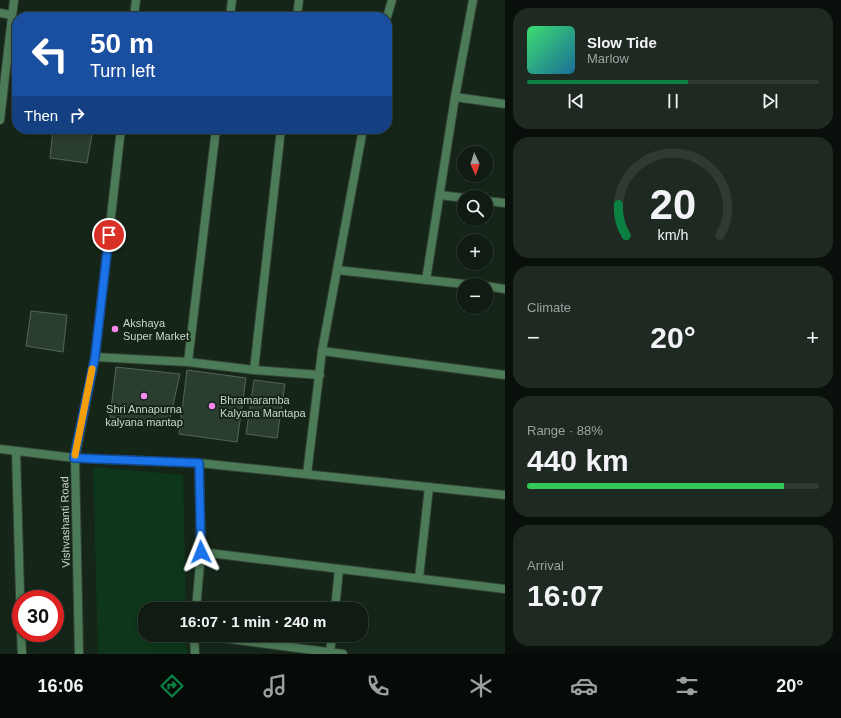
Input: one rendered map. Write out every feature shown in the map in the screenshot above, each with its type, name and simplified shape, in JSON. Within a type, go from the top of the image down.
[{"type":"street","points":[[12,12],[14,0]]},
{"type":"street","points":[[135,12],[136,0]]},
{"type":"street","points":[[231,12],[232,0]]},
{"type":"street","points":[[298,12],[299,0]]},
{"type":"street","points":[[388,12],[392,0]]},
{"type":"street","points":[[426,280],[455,97],[473,0]]},
{"type":"street","points":[[0,13],[12,15],[3,67],[0,120]]},
{"type":"street","points":[[455,97],[505,104]]},
{"type":"street","name":"Vishvashanti Road","points":[[79,654],[74,458],[95,357],[120,134]]},
{"type":"street","points":[[188,362],[215,134]]},
{"type":"street","points":[[254,370],[280,134]]},
{"type":"street","points":[[307,474],[322,351],[362,134]]},
{"type":"street","points":[[440,195],[457,197]]},
{"type":"street","points":[[493,202],[505,203]]},
{"type":"street","points":[[337,270],[457,283]]},
{"type":"street","points":[[493,287],[505,289]]},
{"type":"street","points":[[322,351],[505,375]]},
{"type":"street","points":[[95,357],[188,362],[254,370],[320,374]]},
{"type":"street","points":[[0,449],[74,458],[199,463],[505,495]]},
{"type":"street","points":[[16,451],[20,590]]},
{"type":"street","points":[[197,602],[201,552],[199,463]]},
{"type":"street","points":[[419,578],[429,487]]},
{"type":"street","points":[[201,552],[505,589]]},
{"type":"street","points":[[336,602],[339,569]]},
{"type":"street","points":[[21,642],[22,654]]},
{"type":"street","points":[[194,642],[195,654]]},
{"type":"street","points":[[253,642],[343,654]]},
{"type":"street","points":[[330,652],[331,642]]},
{"type":"green space","points":[[93,467],[183,475],[186,602],[138,602],[138,642],[187,642],[187,654],[98,654]]},
{"type":"building","points":[[52,134],[92,134],[87,163],[50,158]]},
{"type":"building","points":[[31,311],[67,315],[63,352],[26,346]]},
{"type":"building","name":"Shri Annapurna kalyana mantap","points":[[116,367],[180,374],[168,427],[110,417]]},
{"type":"building","name":"Bhramaramba Kalyana Mantapa","points":[[187,370],[246,378],[237,442],[179,434]]},
{"type":"building","points":[[254,380],[285,384],[277,438],[246,434]]},
{"type":"slow traffic","points":[[75,455],[92,369]]},
{"type":"place","name":"Akshaya Super Market","points":[[115,329]]},
{"type":"place","name":"Shri Annapurna kalyana mantap","points":[[144,396]]},
{"type":"place","name":"Bhramaramba Kalyana Mantapa","points":[[212,406]]},
{"type":"route","points":[[109,235],[95,357],[74,458],[199,463],[201,552]]}]
